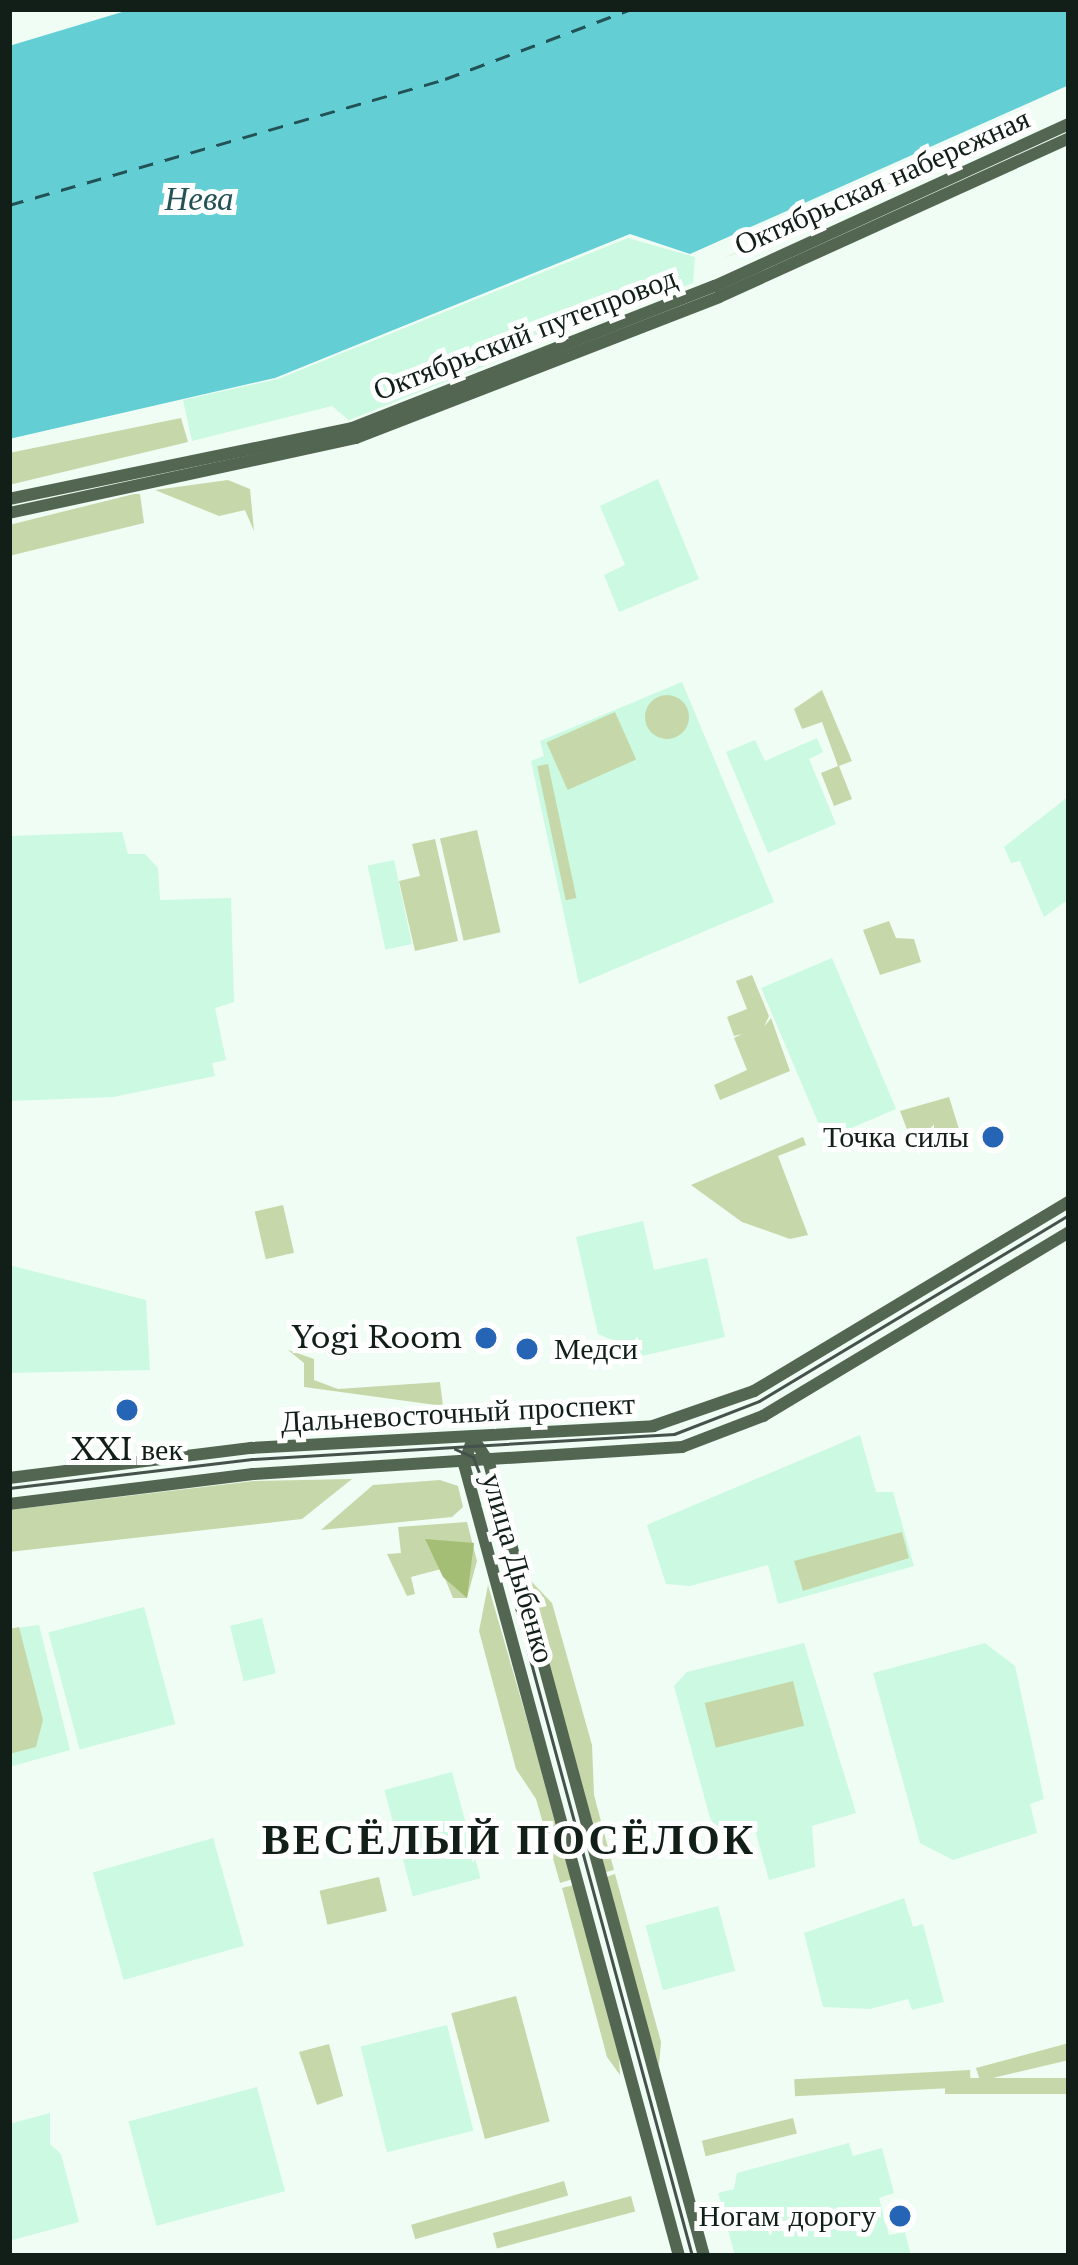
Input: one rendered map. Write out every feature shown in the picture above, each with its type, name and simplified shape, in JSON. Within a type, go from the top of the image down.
[{"type":"main road","name":"Октябрьская набережная","points":[[717,292],[1069,124]]},
{"type":"main road","name":"Октябрьская набережная","points":[[717,292],[1069,138]]},
{"type":"main road","name":"Октябрьский путепровод","points":[[354,433],[717,292]]},
{"type":"main road","points":[[9,499],[354,433]]},
{"type":"main road","points":[[9,513],[354,433]]},
{"type":"main road","name":"Дальневосточный проспект","points":[[9,1478],[251,1448],[623,1430],[721,1406],[1069,1202]]},
{"type":"main road","name":"Дальневосточный проспект","points":[[9,1504],[232,1476],[634,1456],[721,1434],[1069,1232]]},
{"type":"main road","name":"улица Дыбенко","points":[[473,1438],[489,1463],[704,2256]]},
{"type":"main road","name":"улица Дыбенко","points":[[473,1438],[464,1464],[679,2256]]},
{"type":"shaded area","points":[[1019,124],[1022,130],[1004,141],[722,259]]},
{"type":"shaded area","points":[[628,238],[695,257],[693,283],[349,420],[332,406],[192,441],[183,400],[278,379]]},
{"type":"shaded area","points":[[181,418],[188,442],[9,485],[9,453]]},
{"type":"shaded area","points":[[658,479],[699,579],[619,612],[604,575],[625,565],[600,506]]},
{"type":"shaded area","points":[[228,480],[250,489],[254,531],[245,510],[219,516],[155,490]]},
{"type":"shaded area","points":[[140,494],[144,523],[9,556],[9,525]]},
{"type":"shaded area","points":[[682,682],[774,902],[579,984],[531,761],[544,756],[540,741]]},
{"type":"shaded area","points":[[822,690],[852,761],[839,766],[852,799],[834,806],[821,773],[838,766],[822,722],[802,729],[794,709]]},
{"type":"shaded area","points":[[667,695],[682,702],[689,717],[682,732],[667,739],[652,732],[645,717],[652,702]]},
{"type":"shaded area","points":[[615,712],[636,760],[568,790],[546,743]]},
{"type":"shaded area","points":[[817,738],[823,752],[809,759],[836,824],[768,853],[726,752],[755,740],[765,761]]},
{"type":"shaded area","points":[[548,764],[576,898],[566,900],[537,766]]},
{"type":"shaded area","points":[[1069,796],[1069,899],[1044,917],[1020,861],[1011,863],[1004,847]]},
{"type":"shaded area","points":[[477,830],[501,932],[464,941],[440,839]]},
{"type":"shaded area","points":[[122,832],[128,854],[145,854],[158,868],[160,900],[231,898],[234,1002],[215,1008],[226,1060],[212,1063],[215,1076],[113,1097],[9,1101],[9,836]]},
{"type":"shaded area","points":[[435,839],[458,941],[415,951],[399,881],[420,876],[412,844]]},
{"type":"shaded area","points":[[394,860],[412,944],[385,950],[368,866]]},
{"type":"shaded area","points":[[889,921],[896,938],[914,939],[921,962],[880,975],[863,930]]},
{"type":"shaded area","points":[[832,958],[896,1109],[825,1139],[761,988]]},
{"type":"shaded area","points":[[752,975],[769,1016],[764,1027],[771,1018],[790,1071],[720,1100],[714,1085],[747,1070],[734,1038],[742,1034],[734,1036],[727,1017],[747,1009],[736,981]]},
{"type":"shaded area","points":[[949,1097],[959,1129],[914,1148],[900,1111]]},
{"type":"shaded area","points":[[803,1137],[806,1145],[778,1156],[808,1235],[790,1239],[742,1222],[691,1185]]},
{"type":"shaded area","points":[[283,1205],[294,1253],[266,1259],[255,1212]]},
{"type":"shaded area","points":[[643,1221],[654,1270],[707,1258],[725,1337],[624,1360],[620,1343],[598,1334],[576,1237]]},
{"type":"shaded area","points":[[9,1265],[146,1300],[150,1370],[9,1373]]},
{"type":"shaded area","points":[[288,1350],[314,1359],[314,1380],[338,1389],[440,1382],[443,1406],[304,1387],[304,1363]]},
{"type":"shaded area","points":[[860,1435],[876,1492],[893,1492],[914,1566],[778,1604],[768,1565],[690,1586],[666,1584],[647,1525]]},
{"type":"shaded area","points":[[352,1479],[302,1519],[9,1552],[9,1510],[254,1481]]},
{"type":"shaded area","points":[[440,1480],[458,1486],[463,1507],[452,1517],[321,1530],[373,1485]]},
{"type":"shaded area","points":[[467,1522],[477,1561],[467,1598],[453,1598],[441,1569],[411,1577],[415,1594],[407,1596],[387,1554],[401,1553],[398,1527]]},
{"type":"shaded area","points":[[902,1532],[909,1558],[803,1591],[794,1561]]},
{"type":"shaded area","points":[[527,1577],[552,1603],[592,1745],[594,1795],[614,1870],[602,1873]]},
{"type":"shaded area","points":[[488,1585],[573,1879],[560,1883],[536,1799],[516,1769],[479,1631]]},
{"type":"shaded area","points":[[144,1607],[175,1724],[80,1750],[48,1633]]},
{"type":"shaded area","points":[[262,1618],[276,1673],[244,1681],[230,1626]]},
{"type":"shaded area","points":[[39,1625],[70,1750],[9,1767],[9,1629]]},
{"type":"shaded area","points":[[19,1627],[43,1720],[36,1747],[9,1754],[9,1629]]},
{"type":"shaded area","points":[[804,1643],[856,1813],[812,1826],[815,1867],[769,1880],[755,1830],[723,1836],[710,1818],[674,1686],[687,1672]]},
{"type":"shaded area","points":[[985,1643],[1015,1666],[1044,1799],[1030,1804],[1037,1833],[953,1860],[920,1843],[873,1673]]},
{"type":"shaded area","points":[[793,1681],[804,1726],[716,1748],[705,1703]]},
{"type":"shaded area","points":[[452,1772],[480,1878],[413,1896],[384,1790]]},
{"type":"shaded area","points":[[213,1838],[244,1946],[124,1980],[93,1872]]},
{"type":"shaded area","points":[[615,1874],[661,2042],[659,2066],[603,1878]]},
{"type":"shaded area","points":[[379,1877],[387,1911],[327,1925],[320,1891]]},
{"type":"shaded area","points":[[574,1885],[619,2054],[620,2075],[607,2057],[562,1888]]},
{"type":"shaded area","points":[[904,1898],[913,1927],[923,1924],[944,2002],[912,2010],[908,1999],[870,2009],[823,2007],[804,1933]]},
{"type":"shaded area","points":[[718,1906],[735,1971],[663,1990],[646,1925]]},
{"type":"shaded area","points":[[516,1996],[550,2122],[485,2139],[451,2013]]},
{"type":"shaded area","points":[[447,2025],[473,2131],[387,2152],[361,2047]]},
{"type":"shaded area","points":[[1069,2043],[1069,2060],[980,2081],[976,2068]]},
{"type":"shaded area","points":[[329,2044],[343,2096],[317,2105],[299,2052]]},
{"type":"shaded area","points":[[970,2070],[971,2087],[795,2096],[794,2079]]},
{"type":"shaded area","points":[[945,2078],[1069,2078],[1069,2094],[945,2094]]},
{"type":"shaded area","points":[[257,2087],[285,2191],[156,2226],[129,2121]]},
{"type":"shaded area","points":[[50,2113],[50,2144],[61,2154],[79,2222],[9,2241],[9,2124]]},
{"type":"shaded area","points":[[793,2118],[797,2134],[706,2156],[702,2141]]},
{"type":"shaded area","points":[[849,2143],[853,2156],[882,2148],[894,2193],[879,2198],[889,2235],[905,2232],[911,2256],[735,2256],[718,2193],[734,2189],[737,2173]]},
{"type":"shaded area","points":[[564,2181],[568,2195],[415,2239],[411,2225]]},
{"type":"shaded area","points":[[631,2196],[635,2211],[497,2248],[493,2233]]},
{"type":"green space","points":[[425,1539],[474,1543],[467,1598],[443,1577]]},
{"type":"water","name":"Нева","points":[[132,9],[1069,9],[1069,85],[690,254],[630,234],[275,378],[9,439],[9,46]]},
{"type":"ferry route","points":[[9,205],[445,79],[631,9]]},
{"type":"tram line","points":[[9,1488],[252,1459],[674,1434],[759,1401],[1069,1215]]},
{"type":"tram line","points":[[455,1449],[473,1457],[480,1475],[692,2256]]},
{"type":"place","name":"Точка силы","points":[[993,1137]]},
{"type":"place","name":"Yogi Room","points":[[486,1338]]},
{"type":"place","name":"Медси","points":[[527,1349]]},
{"type":"place","name":"XXI век","points":[[127,1410]]},
{"type":"place","name":"Ногам дорогу","points":[[900,2216]]},
{"type":"district","name":"ВЕСЁЛЫЙ ПОСЁЛОК","points":[[509,1839]]}]
